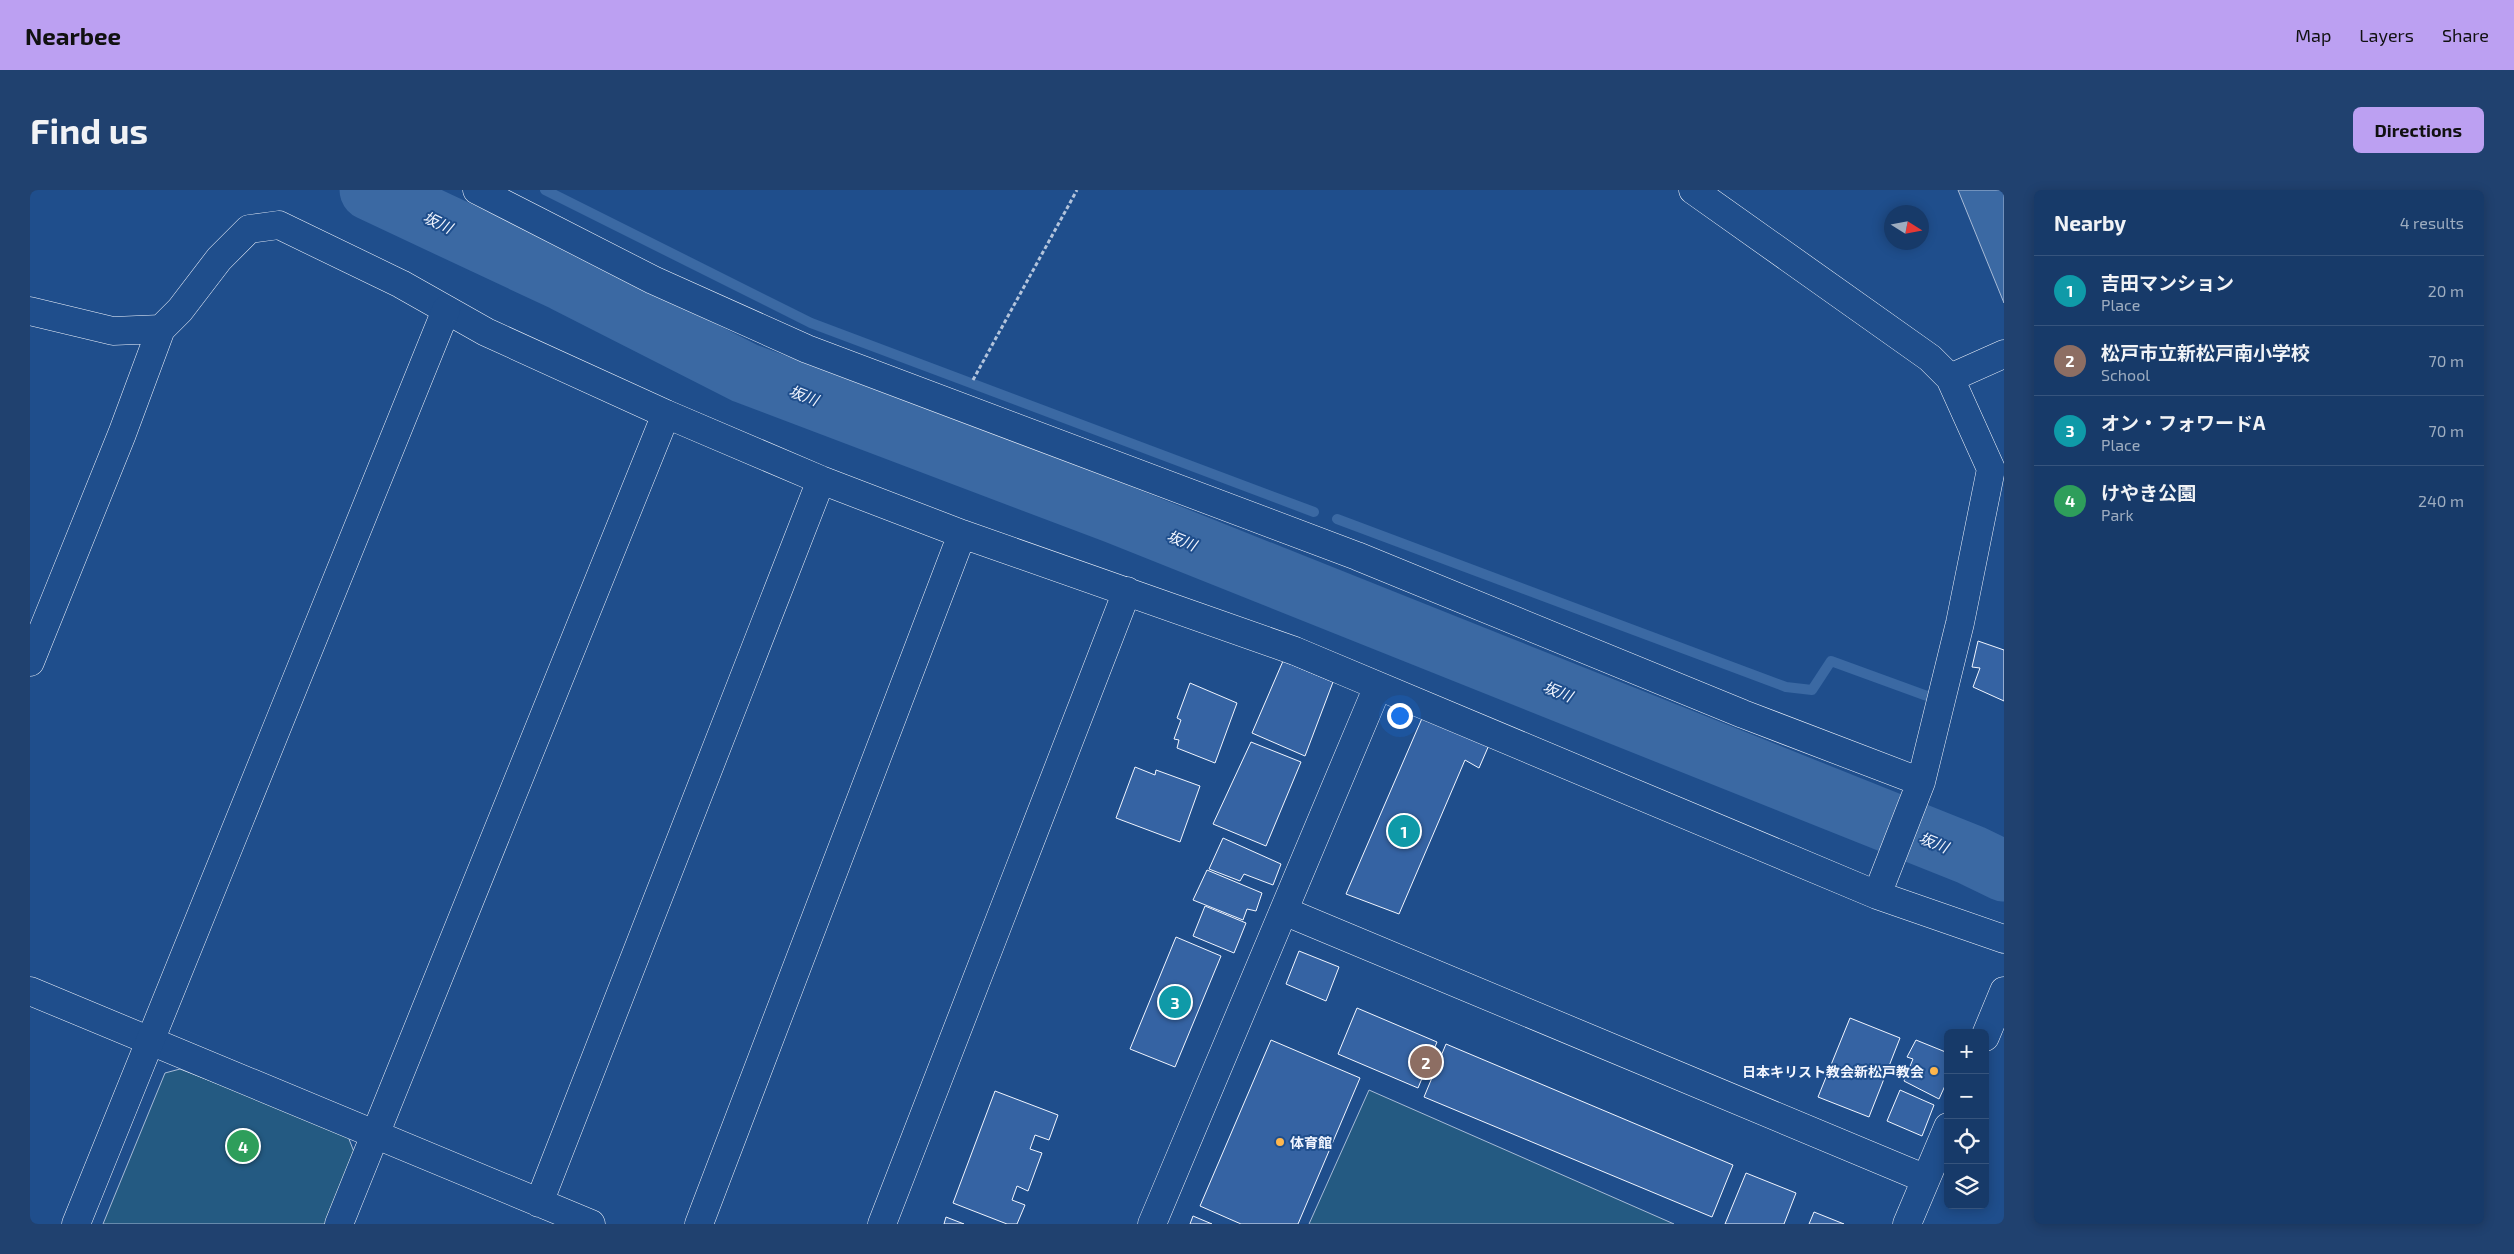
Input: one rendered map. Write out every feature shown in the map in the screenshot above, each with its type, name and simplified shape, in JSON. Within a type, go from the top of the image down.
[{"type":"street","points":[[477,190],[653,280],[807,349],[960,404],[1358,556],[1919,787]]},
{"type":"street","points":[[1694,190],[1930,358],[1957,375],[1991,469],[1960,623],[1919,787],[1881,886]]},
{"type":"street","points":[[30,662],[122,434],[161,329],[180,310],[219,259],[249,229],[279,225],[401,284],[486,332],[666,414],[820,480],[962,534],[1295,651],[1378,686],[1881,886],[2004,939]]},
{"type":"street","points":[[76,1224],[446,310]]},
{"type":"street","points":[[30,311],[113,331],[161,329]]},
{"type":"street","points":[[1957,375],[2004,354]]},
{"type":"street","points":[[339,1224],[666,414]]},
{"type":"street","points":[[539,1202],[820,480]]},
{"type":"street","points":[[699,1224],[962,534]]},
{"type":"street","points":[[882,1224],[1127,591]]},
{"type":"street","points":[[1152,1224],[1378,686]]},
{"type":"street","points":[[1284,911],[1926,1179]]},
{"type":"street","points":[[30,991],[591,1224]]},
{"type":"street","points":[[1988,1029],[2004,991]]},
{"type":"street","points":[[1907,1224],[1944,1136]]},
{"type":"path","points":[[960,404],[1077,190]]},
{"type":"shaded area","points":[[1958,190],[2004,190],[2004,303]]},
{"type":"shaded area","points":[[180,1069],[347,1134],[356,1157],[329,1224],[103,1224],[165,1073]]},
{"type":"shaded area","points":[[1369,1090],[1674,1224],[1309,1224]]},
{"type":"building","points":[[1978,641],[2004,650],[2004,701],[1973,687],[1980,668],[1972,667]]},
{"type":"building","points":[[1283,661],[1333,682],[1305,756],[1252,733]]},
{"type":"building","points":[[1190,683],[1237,703],[1215,763],[1177,748],[1179,740],[1174,739],[1181,720],[1177,718]]},
{"type":"building","points":[[1423,716],[1489,745],[1479,768],[1465,760],[1399,914],[1346,894]]},
{"type":"building","points":[[1251,742],[1301,762],[1266,846],[1213,824]]},
{"type":"building","points":[[1135,767],[1155,775],[1156,770],[1200,786],[1180,842],[1116,818]]},
{"type":"building","points":[[1223,838],[1281,864],[1273,885],[1244,874],[1240,881],[1209,869]]},
{"type":"building","points":[[1207,870],[1262,893],[1256,911],[1247,909],[1243,920],[1193,900]]},
{"type":"building","points":[[1205,906],[1246,923],[1234,953],[1193,936]]},
{"type":"building","points":[[1176,937],[1221,956],[1175,1067],[1130,1049]]},
{"type":"building","points":[[1299,951],[1339,967],[1326,1001],[1286,984]]},
{"type":"building","points":[[1357,1008],[1437,1042],[1418,1088],[1338,1054]]},
{"type":"building","points":[[1850,1018],[1900,1038],[1869,1117],[1818,1097]]},
{"type":"building","name":"体育館","points":[[1271,1040],[1360,1078],[1298,1224],[1241,1224],[1200,1206]]},
{"type":"building","points":[[1916,1040],[1944,1051],[1944,1088],[1939,1099],[1904,1081],[1913,1059],[1907,1057]]},
{"type":"building","points":[[1446,1044],[1733,1165],[1712,1217],[1424,1097]]},
{"type":"building","points":[[1900,1090],[1934,1105],[1922,1136],[1887,1121]]},
{"type":"building","points":[[995,1091],[1058,1115],[1049,1140],[1035,1135],[1030,1149],[1042,1153],[1028,1191],[1017,1186],[1012,1200],[1025,1205],[1017,1224],[1007,1224],[953,1203]]},
{"type":"building","points":[[1746,1173],[1796,1193],[1784,1224],[1725,1224]]},
{"type":"building","points":[[1814,1212],[1844,1224],[1809,1224]]},
{"type":"building","points":[[1193,1216],[1212,1224],[1190,1224]]},
{"type":"building","points":[[946,1217],[964,1224],[944,1224]]},
{"type":"waterway","name":"坂川","points":[[370,190],[564,281],[745,373],[1115,513],[1971,855],[2004,871]]},
{"type":"waterway","points":[[545,190],[811,323],[1314,512]]},
{"type":"waterway","points":[[1337,519],[1786,687],[1812,690],[1831,661],[1927,696]]},
{"type":"place","name":"吉田マンション","points":[[1404,831]]},
{"type":"place","name":"オン・フォワードA","points":[[1175,1002]]},
{"type":"place","name":"松戸市立新松戸南小学校","points":[[1426,1062]]},
{"type":"place","name":"日本キリスト教会新松戸教会","points":[[1934,1071]]},
{"type":"place","name":"体育館","points":[[1280,1142]]},
{"type":"place","name":"けやき公園","points":[[243,1146]]}]
